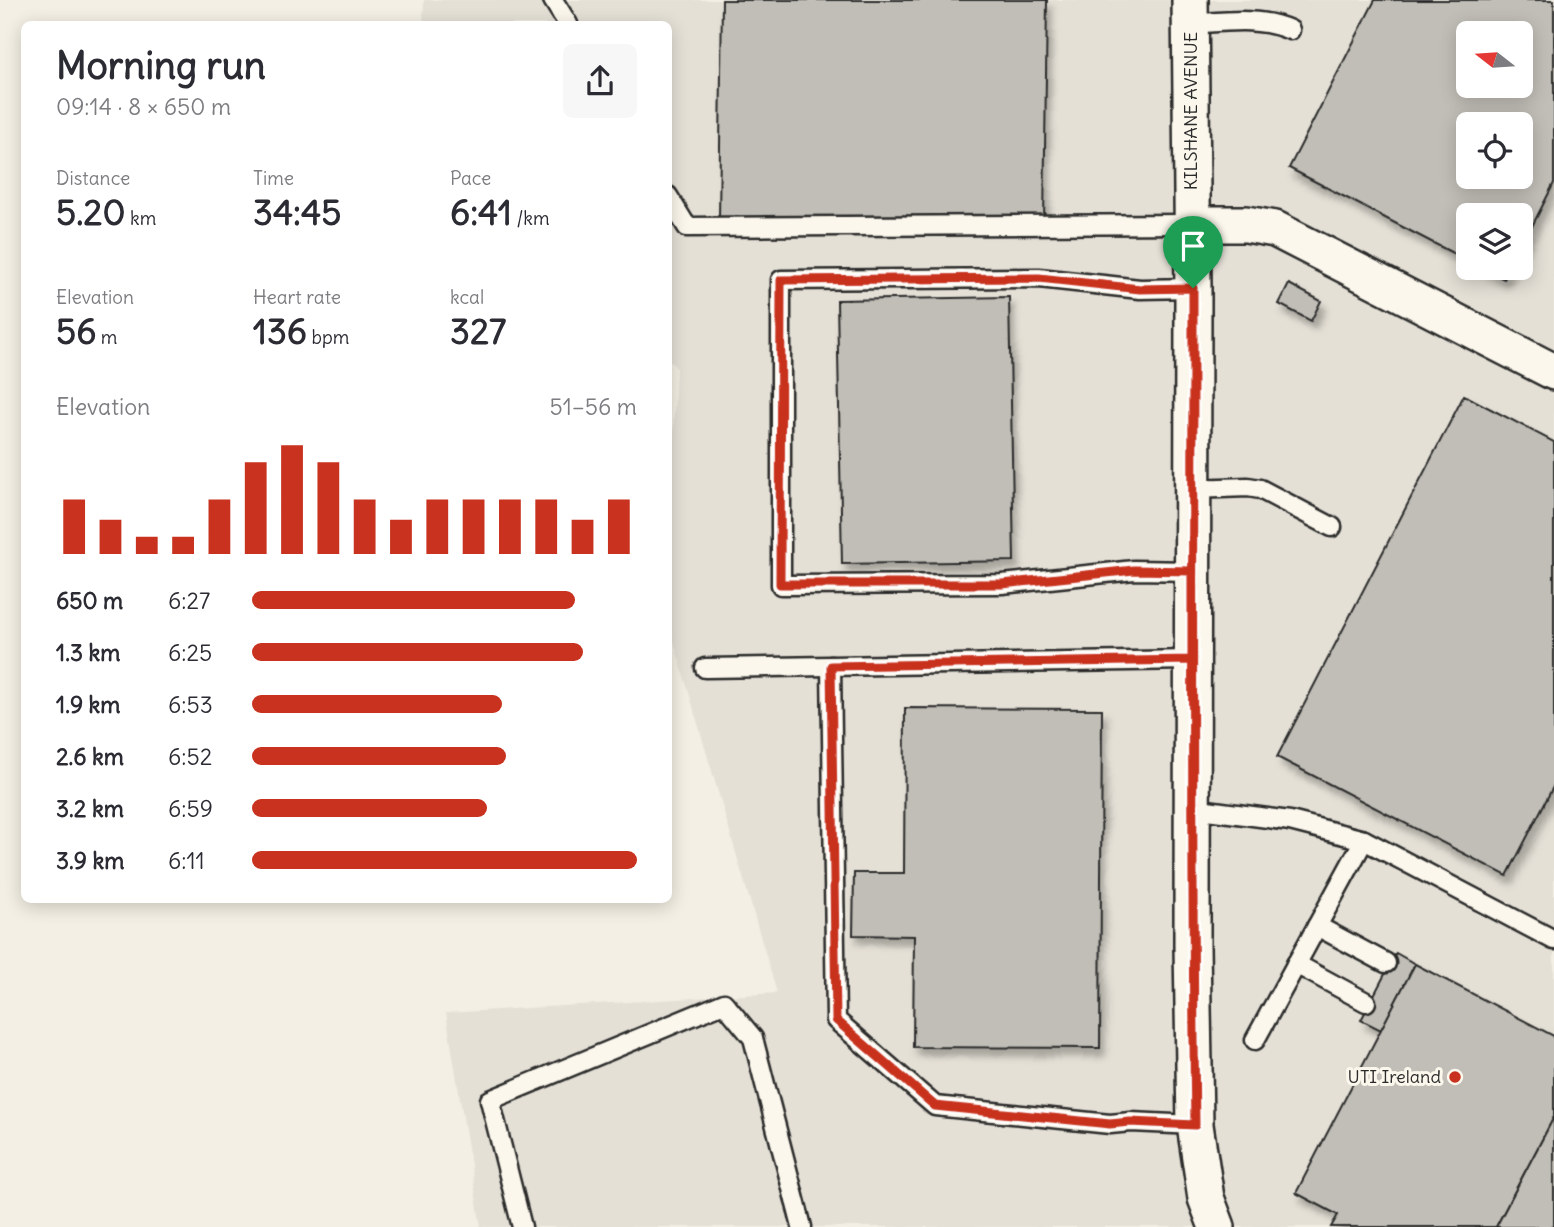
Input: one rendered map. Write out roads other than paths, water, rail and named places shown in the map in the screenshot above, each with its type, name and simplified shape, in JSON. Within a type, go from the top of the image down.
[{"type":"street","name":"KILSHANE AVENUE","points":[[1190,12],[1195,1125],[1206,1198],[1217,1227]]},
{"type":"street","points":[[1192,224],[1246,224],[1275,229],[1552,366]]},
{"type":"lane","points":[[553,0],[566,21]]},
{"type":"lane","points":[[1190,12],[1276,24],[1290,30]]},
{"type":"lane","points":[[672,203],[687,227],[1192,224]]},
{"type":"lane","points":[[1192,571],[1134,570],[1002,584],[780,584],[781,280],[1039,278],[1140,289],[1193,288]]},
{"type":"lane","points":[[1193,489],[1261,489],[1332,527]]},
{"type":"lane","points":[[705,668],[1192,660]]},
{"type":"lane","points":[[831,666],[836,1020],[935,1106],[1110,1124],[1130,1122],[1195,1125]]},
{"type":"lane","points":[[1192,808],[1290,821],[1364,840],[1554,940]]},
{"type":"lane","points":[[1255,1040],[1364,840]]},
{"type":"lane","points":[[1317,926],[1385,963]]},
{"type":"lane","points":[[1296,964],[1366,1002]]},
{"type":"lane","points":[[522,1227],[490,1100],[724,1003],[753,1038],[802,1227]]},
{"type":"place","name":"UTI Ireland","points":[[1455,1077]]}]
